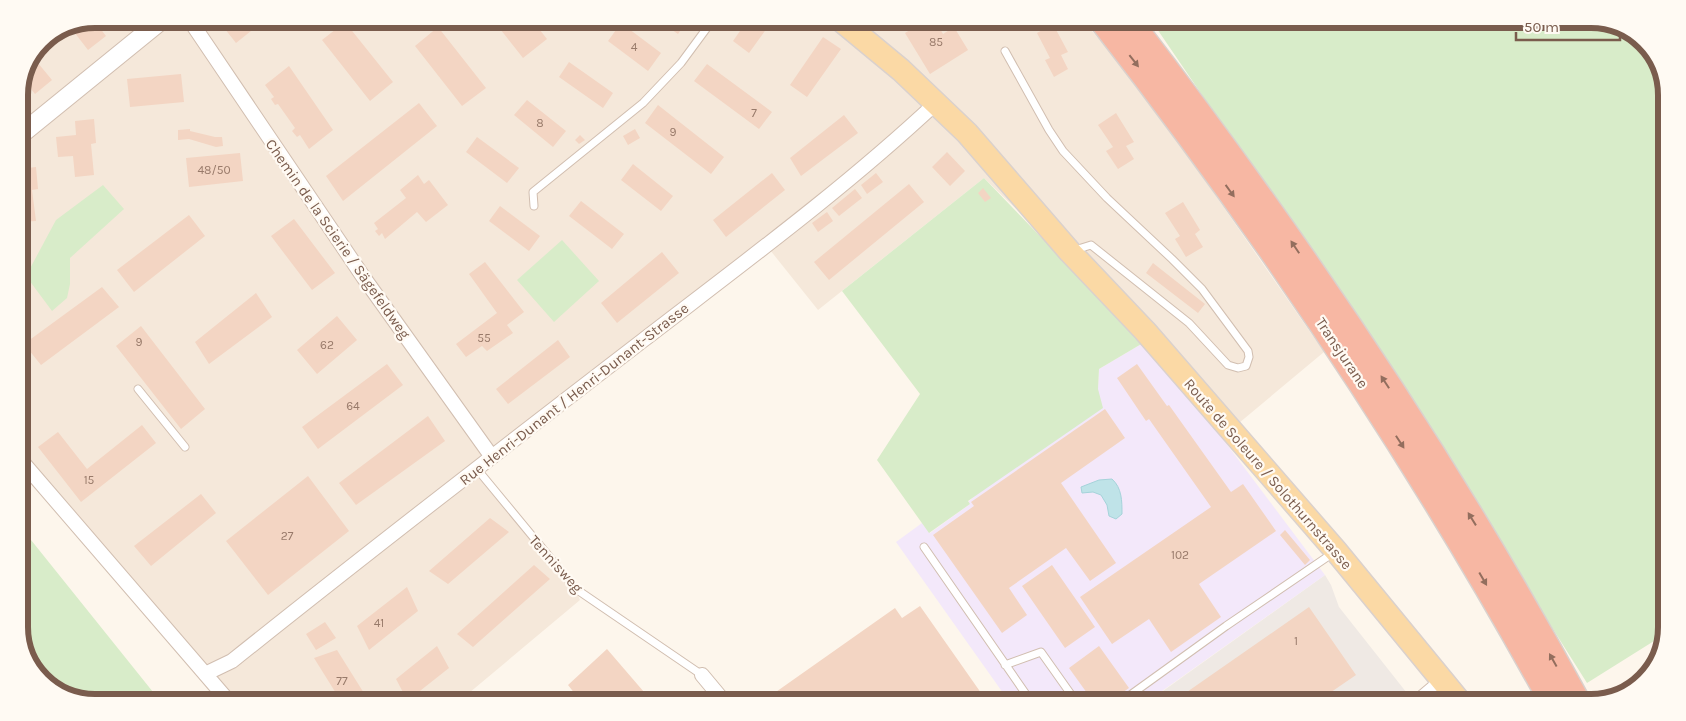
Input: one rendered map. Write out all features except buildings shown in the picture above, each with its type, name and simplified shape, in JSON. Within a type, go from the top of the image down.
[{"type":"highway","name":"Transjurane","points":[[1109,28],[1250,218],[1352,369],[1427,486],[1485,582],[1548,694]]},
{"type":"highway","name":"Transjurane","points":[[1134,28],[1278,222],[1381,376],[1488,545],[1572,694]]},
{"type":"main road","name":"Route de Soleure / Solothurnstrasse","points":[[849,28],[901,70],[967,132],[1070,252],[1145,331],[1336,551],[1453,694]]},
{"type":"street","points":[[28,129],[152,28]]},
{"type":"street","name":"Chemin de la Scierie / Sägefeldweg","points":[[195,28],[358,270],[492,457]]},
{"type":"street","name":"Rue Henri-Dunant / Henri-Dunant-Strasse","points":[[205,674],[232,661],[766,245],[872,161],[936,103]]},
{"type":"street","points":[[28,468],[222,694]]},
{"type":"street","points":[[702,675],[718,694]]},
{"type":"street","points":[[1425,694],[1442,680]]},
{"type":"lane","points":[[534,206],[533,192],[642,103],[681,62],[707,28]]},
{"type":"lane","points":[[1005,51],[1049,130],[1063,151],[1107,198],[1202,289],[1248,351],[1249,357],[1246,366],[1238,368],[1228,365],[1190,323],[1091,244],[1070,252]]},
{"type":"lane","points":[[138,389],[185,447]]},
{"type":"lane","name":"Tennisweg","points":[[477,469],[576,589],[702,675]]},
{"type":"lane","points":[[924,548],[1026,694]]},
{"type":"lane","points":[[1130,694],[1336,551]]},
{"type":"lane","points":[[1005,665],[1041,652],[1071,694]]},
{"type":"shaded area","points":[[1089,28],[1139,85],[1324,352],[1239,423],[984,178],[818,310],[766,245],[477,469],[575,589],[580,600],[468,694],[212,694],[28,469],[28,90],[34,65],[41,54],[61,36],[81,29]]},
{"type":"shaded area","points":[[1143,343],[1219,434],[1325,575],[1158,694],[1004,694],[896,542],[922,523],[930,533],[970,504],[968,502],[1098,389],[1099,369]]},
{"type":"shaded area","points":[[1325,575],[1339,607],[1408,694],[1159,694]]},
{"type":"green space","points":[[1156,28],[1592,28],[1605,29],[1625,36],[1639,47],[1650,61],[1658,90],[1657,639],[1587,683],[1388,368]]},
{"type":"green space","points":[[984,178],[1143,343],[1099,369],[1098,389],[1103,408],[968,501],[970,504],[929,533],[877,460],[920,394],[842,291]]},
{"type":"green space","points":[[103,185],[124,209],[70,258],[70,284],[67,298],[52,311],[28,279],[28,272],[56,220]]},
{"type":"green space","points":[[562,240],[599,281],[554,322],[517,280]]},
{"type":"green space","points":[[28,536],[155,694],[94,694],[81,692],[61,685],[41,667],[33,652],[28,631]]},
{"type":"water","points":[[1112,479],[1118,486],[1121,500],[1122,514],[1116,519],[1109,516],[1107,505],[1101,495],[1093,492],[1082,493],[1081,487],[1099,480]]}]
